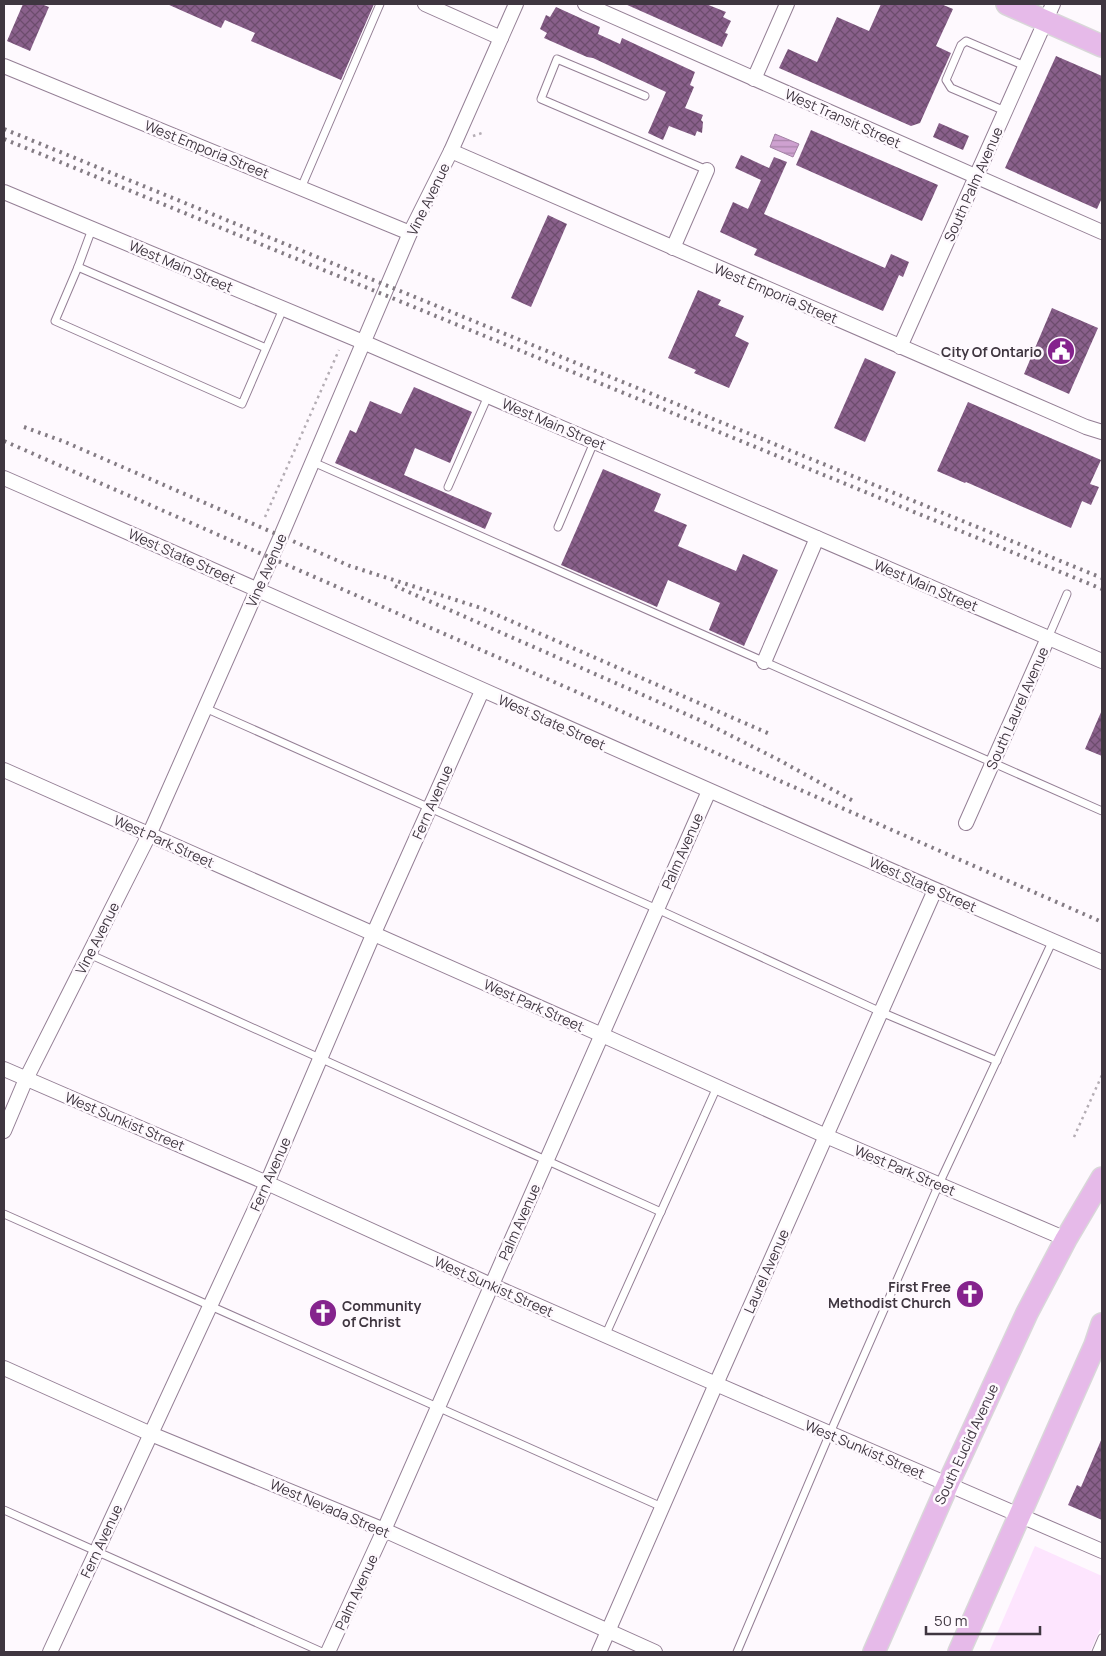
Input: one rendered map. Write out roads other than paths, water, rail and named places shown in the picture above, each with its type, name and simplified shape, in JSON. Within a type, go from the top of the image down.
[{"type":"main road","points":[[1007,4],[1049,12],[1102,46]]},
{"type":"main road","name":"South Euclid Avenue","points":[[874,1652],[948,1484],[1027,1313],[1066,1239],[1102,1178]]},
{"type":"main road","points":[[959,1652],[1095,1345],[1102,1324]]},
{"type":"street","points":[[425,4],[501,38]]},
{"type":"street","name":"Vine Avenue","points":[[4,1131],[26,1079],[149,835],[410,233],[451,151],[516,4]]},
{"type":"street","name":"West Transit Street","points":[[585,4],[1102,232]]},
{"type":"street","points":[[754,79],[787,4]]},
{"type":"street","name":"South Palm Avenue","points":[[900,347],[1049,12]]},
{"type":"street","name":"West Emporia Street","points":[[4,66],[410,233]]},
{"type":"street","name":"West Emporia Street","points":[[451,151],[1086,428],[1102,432]]},
{"type":"street","points":[[673,248],[707,170]]},
{"type":"street","name":"West Main Street","points":[[4,192],[364,342],[1102,661]]},
{"type":"street","name":"West State Street","points":[[4,478],[257,589],[482,691],[1102,962]]},
{"type":"street","points":[[764,662],[817,538]]},
{"type":"street","name":"South Laurel Avenue","points":[[966,823],[1048,638]]},
{"type":"street","name":"Fern Avenue","points":[[50,1652],[267,1183],[373,935],[482,691]]},
{"type":"street","name":"West Park Street","points":[[4,770],[826,1136],[1066,1239]]},
{"type":"street","name":"Palm Avenue","points":[[328,1652],[384,1530],[709,791]]},
{"type":"street","name":"Laurel Avenue","points":[[600,1652],[716,1384],[935,890]]},
{"type":"street","name":"West Sunkist Street","points":[[4,1069],[267,1183],[606,1336],[1102,1552]]},
{"type":"street","name":"West Nevada Street","points":[[4,1368],[151,1434],[384,1530],[655,1652]]},
{"type":"lane","points":[[301,188],[380,4]]},
{"type":"lane","points":[[1005,111],[951,88],[946,80],[961,45],[966,40],[1025,66]]},
{"type":"lane","points":[[645,96],[557,59],[540,98],[707,170]]},
{"type":"lane","points":[[92,229],[55,321],[242,404],[283,309]]},
{"type":"lane","points":[[78,267],[266,348]]},
{"type":"lane","points":[[448,487],[488,396]]},
{"type":"lane","points":[[558,527],[594,442]]},
{"type":"lane","points":[[312,462],[1102,811]]},
{"type":"lane","name":"South Laurel Avenue","points":[[1048,638],[1067,594]]},
{"type":"lane","points":[[205,708],[657,909],[881,1012],[997,1061]]},
{"type":"lane","points":[[737,1652],[939,1184],[1053,940]]},
{"type":"lane","points":[[89,954],[662,1212]]},
{"type":"lane","points":[[606,1336],[717,1087]]},
{"type":"lane","points":[[4,1214],[662,1507]]},
{"type":"lane","points":[[4,1510],[322,1652]]},
{"type":"lane","points":[[1096,1652],[1102,1638]]},
{"type":"railway","points":[[4,129],[1102,578]]},
{"type":"railway","points":[[4,139],[1102,589]]},
{"type":"railway","points":[[24,427],[65,442],[350,566],[481,608],[772,735]]},
{"type":"railway","points":[[4,441],[1102,922]]},
{"type":"railway","points":[[395,586],[702,721],[779,760],[855,802]]},
{"type":"place","name":"City Of Ontario","points":[[1061,351]]},
{"type":"place","name":"First Free Methodist Church","points":[[970,1294]]},
{"type":"place","name":"Community of Christ","points":[[323,1313]]}]
